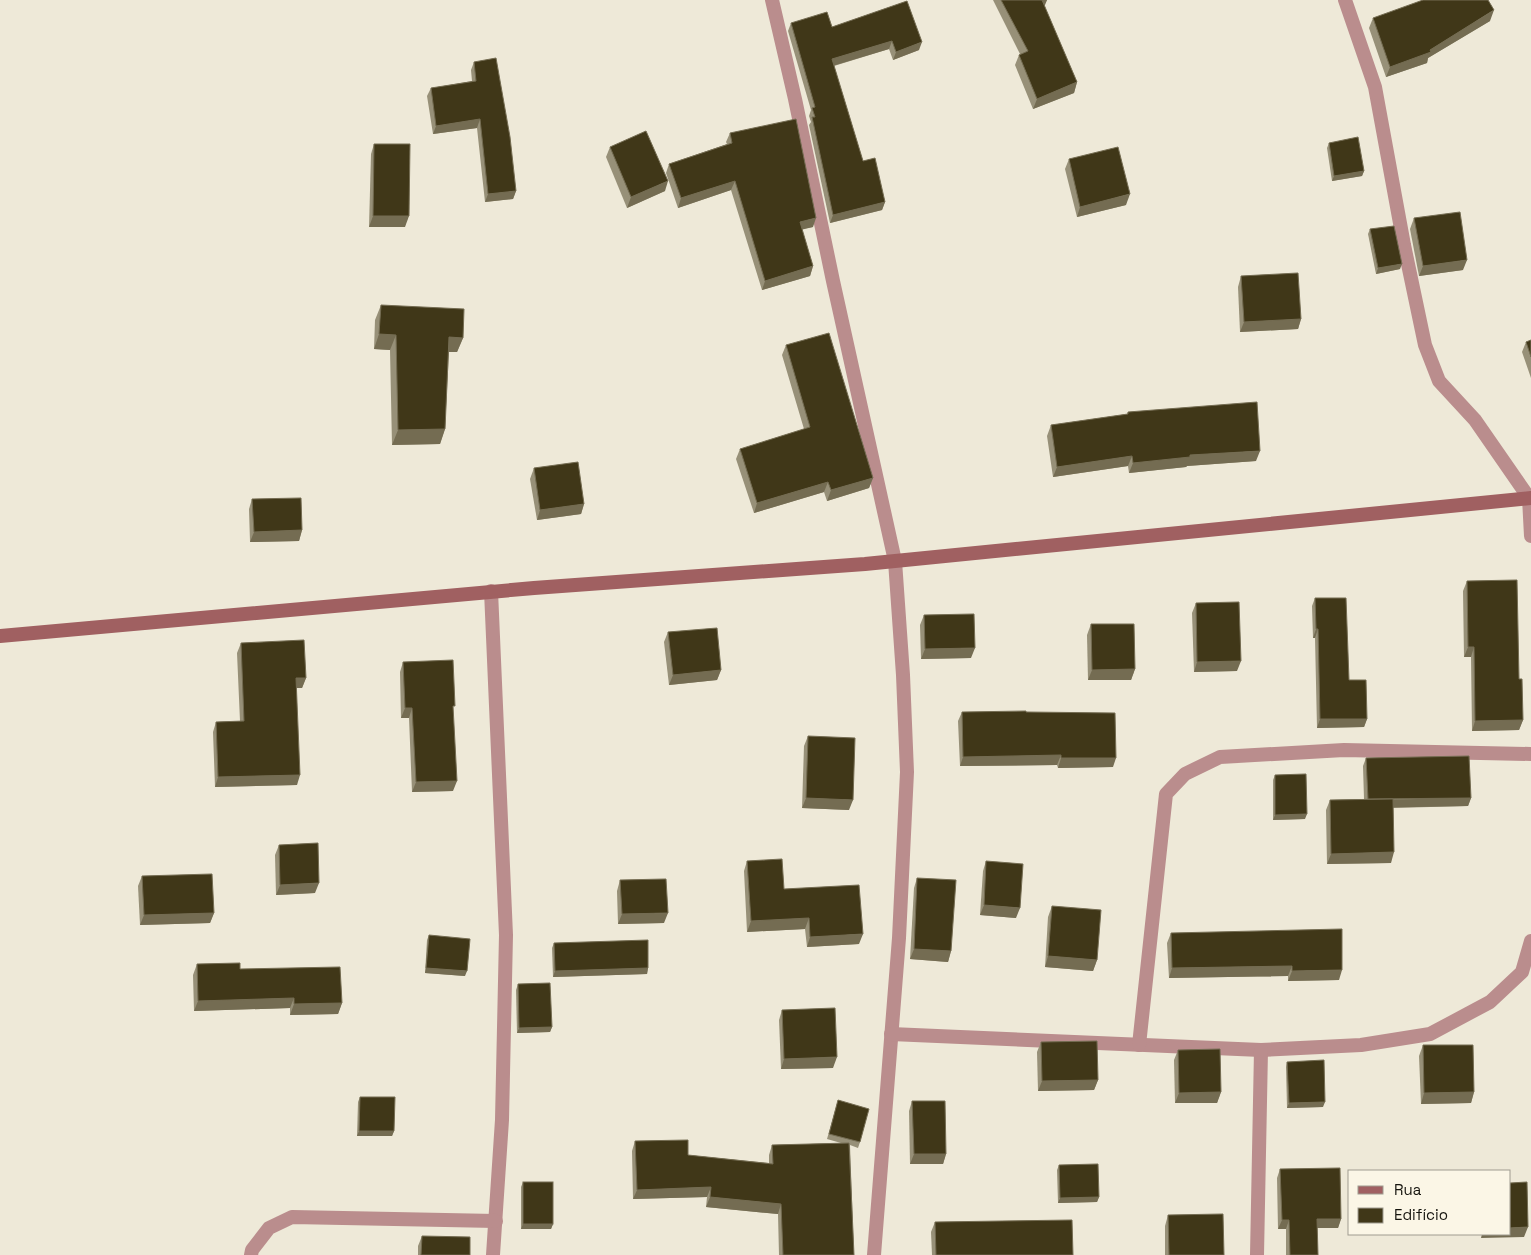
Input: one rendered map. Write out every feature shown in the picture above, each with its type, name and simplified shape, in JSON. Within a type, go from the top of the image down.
[{"type":"main road","points":[[0,636],[491,591],[895,561],[1530,498]]},
{"type":"street","points":[[772,0],[895,561],[903,675],[907,772],[899,938],[874,1255]]},
{"type":"street","points":[[1345,0],[1374,87],[1425,345],[1439,381],[1475,420],[1530,498],[1531,536]]},
{"type":"street","points":[[491,591],[506,935],[502,1120],[493,1255]]},
{"type":"street","points":[[1139,1045],[1166,794],[1185,774],[1220,757],[1344,750],[1531,754]]},
{"type":"street","points":[[891,1034],[1261,1050],[1361,1045],[1430,1034],[1490,1002],[1522,972],[1531,941]]},
{"type":"street","points":[[1257,1255],[1261,1050]]},
{"type":"street","points":[[251,1255],[252,1250],[269,1228],[292,1217],[496,1221]]},
{"type":"building","points":[[1001,0],[1042,0],[1077,82],[1037,99],[1019,55],[1028,51]]},
{"type":"building","points":[[1423,0],[1488,0],[1494,10],[1430,50],[1431,52],[1390,67],[1373,18]]},
{"type":"building","points":[[907,1],[922,42],[896,52],[892,41],[832,59],[863,161],[875,158],[885,202],[833,215],[812,117],[815,117],[812,108],[815,107],[791,23],[827,12],[832,27]]},
{"type":"building","points":[[496,58],[510,137],[516,191],[488,194],[480,119],[436,126],[431,88],[476,81],[474,62]]},
{"type":"building","points":[[796,119],[816,218],[800,222],[813,266],[765,281],[735,181],[681,198],[669,164],[732,143],[730,133]]},
{"type":"building","points":[[646,131],[668,181],[631,197],[610,147]]},
{"type":"building","points":[[1358,137],[1364,171],[1334,176],[1329,143]]},
{"type":"building","points":[[374,144],[410,144],[409,216],[373,216]]},
{"type":"building","points":[[1118,147],[1130,194],[1080,207],[1069,159]]},
{"type":"building","points":[[1460,212],[1467,260],[1423,266],[1414,218]]},
{"type":"building","points":[[1394,226],[1402,264],[1378,268],[1370,229]]},
{"type":"building","points":[[1298,273],[1301,319],[1244,322],[1241,276]]},
{"type":"building","points":[[381,305],[464,309],[463,338],[449,337],[445,429],[398,430],[396,335],[379,334]]},
{"type":"building","points":[[829,333],[873,478],[831,490],[828,482],[757,503],[740,449],[810,427],[786,345]]},
{"type":"building","points":[[1531,340],[1531,357],[1526,342]]},
{"type":"building","points":[[1257,402],[1260,451],[1190,455],[1190,457],[1133,463],[1132,456],[1057,467],[1051,425],[1128,414],[1128,412]]},
{"type":"building","points":[[578,462],[584,504],[540,510],[534,468]]},
{"type":"building","points":[[301,498],[302,530],[254,532],[252,499]]},
{"type":"building","points":[[1517,580],[1519,679],[1522,679],[1523,720],[1475,721],[1474,647],[1468,647],[1467,581]]},
{"type":"building","points":[[1315,598],[1346,598],[1349,680],[1366,680],[1367,719],[1320,719],[1318,629],[1316,629]]},
{"type":"building","points":[[1239,602],[1241,661],[1197,662],[1196,603]]},
{"type":"building","points":[[974,614],[975,648],[925,649],[924,615]]},
{"type":"building","points":[[1091,624],[1134,624],[1135,669],[1092,670]]},
{"type":"building","points":[[717,628],[721,670],[673,675],[668,632]]},
{"type":"building","points":[[304,640],[306,678],[296,678],[300,775],[218,777],[216,722],[244,721],[241,643]]},
{"type":"building","points":[[453,660],[455,706],[453,706],[457,781],[416,782],[412,708],[405,708],[403,662]]},
{"type":"building","points":[[962,712],[1115,713],[1116,758],[1061,758],[1061,755],[963,757]]},
{"type":"building","points":[[808,736],[855,738],[853,800],[806,798]]},
{"type":"building","points":[[1469,756],[1471,798],[1368,799],[1366,758]]},
{"type":"building","points":[[1306,774],[1307,814],[1275,815],[1275,775]]},
{"type":"building","points":[[1393,799],[1394,852],[1331,854],[1330,800]]},
{"type":"building","points":[[318,843],[319,883],[280,885],[279,845]]},
{"type":"building","points":[[782,859],[784,889],[859,885],[863,934],[810,937],[809,918],[751,921],[747,861]]},
{"type":"building","points":[[986,861],[1023,864],[1020,908],[984,905]]},
{"type":"building","points":[[212,874],[214,913],[144,915],[142,876]]},
{"type":"building","points":[[917,878],[956,880],[951,951],[914,949]]},
{"type":"building","points":[[666,879],[668,913],[622,914],[620,880]]},
{"type":"building","points":[[1052,906],[1101,910],[1097,960],[1048,956]]},
{"type":"building","points":[[1342,929],[1342,970],[1292,971],[1292,966],[1172,968],[1171,933]]},
{"type":"building","points":[[429,935],[470,939],[467,971],[426,968]]},
{"type":"building","points":[[648,940],[648,968],[555,971],[554,943]]},
{"type":"building","points":[[240,963],[240,969],[340,967],[342,1003],[294,1004],[294,998],[198,1001],[197,964]]},
{"type":"building","points":[[550,983],[552,1027],[519,1028],[518,984]]},
{"type":"building","points":[[835,1008],[837,1057],[784,1059],[782,1010]]},
{"type":"building","points":[[1097,1041],[1098,1080],[1042,1081],[1041,1042]]},
{"type":"building","points":[[1423,1045],[1473,1045],[1474,1092],[1424,1093]]},
{"type":"building","points":[[1220,1049],[1221,1092],[1179,1093],[1178,1050]]},
{"type":"building","points":[[1324,1060],[1325,1102],[1289,1103],[1287,1062]]},
{"type":"building","points":[[360,1097],[395,1097],[394,1131],[359,1131]]},
{"type":"building","points":[[838,1100],[869,1109],[860,1142],[829,1134]]},
{"type":"building","points":[[912,1101],[945,1101],[946,1154],[914,1154]]},
{"type":"building","points":[[688,1140],[688,1155],[773,1164],[772,1145],[849,1143],[854,1255],[783,1255],[781,1204],[710,1197],[711,1187],[637,1190],[635,1141]]},
{"type":"building","points":[[1098,1164],[1099,1197],[1060,1198],[1059,1165]]},
{"type":"building","points":[[1340,1168],[1341,1219],[1317,1219],[1318,1255],[1290,1255],[1289,1220],[1282,1220],[1280,1169]]},
{"type":"building","points":[[523,1182],[553,1182],[553,1224],[523,1224]]},
{"type":"building","points":[[1527,1182],[1528,1227],[1511,1228],[1511,1183]]},
{"type":"building","points":[[1223,1214],[1224,1255],[1169,1255],[1168,1215]]},
{"type":"building","points":[[1072,1220],[1073,1255],[936,1255],[935,1222]]},
{"type":"building","points":[[422,1236],[470,1237],[470,1255],[421,1255]]}]
